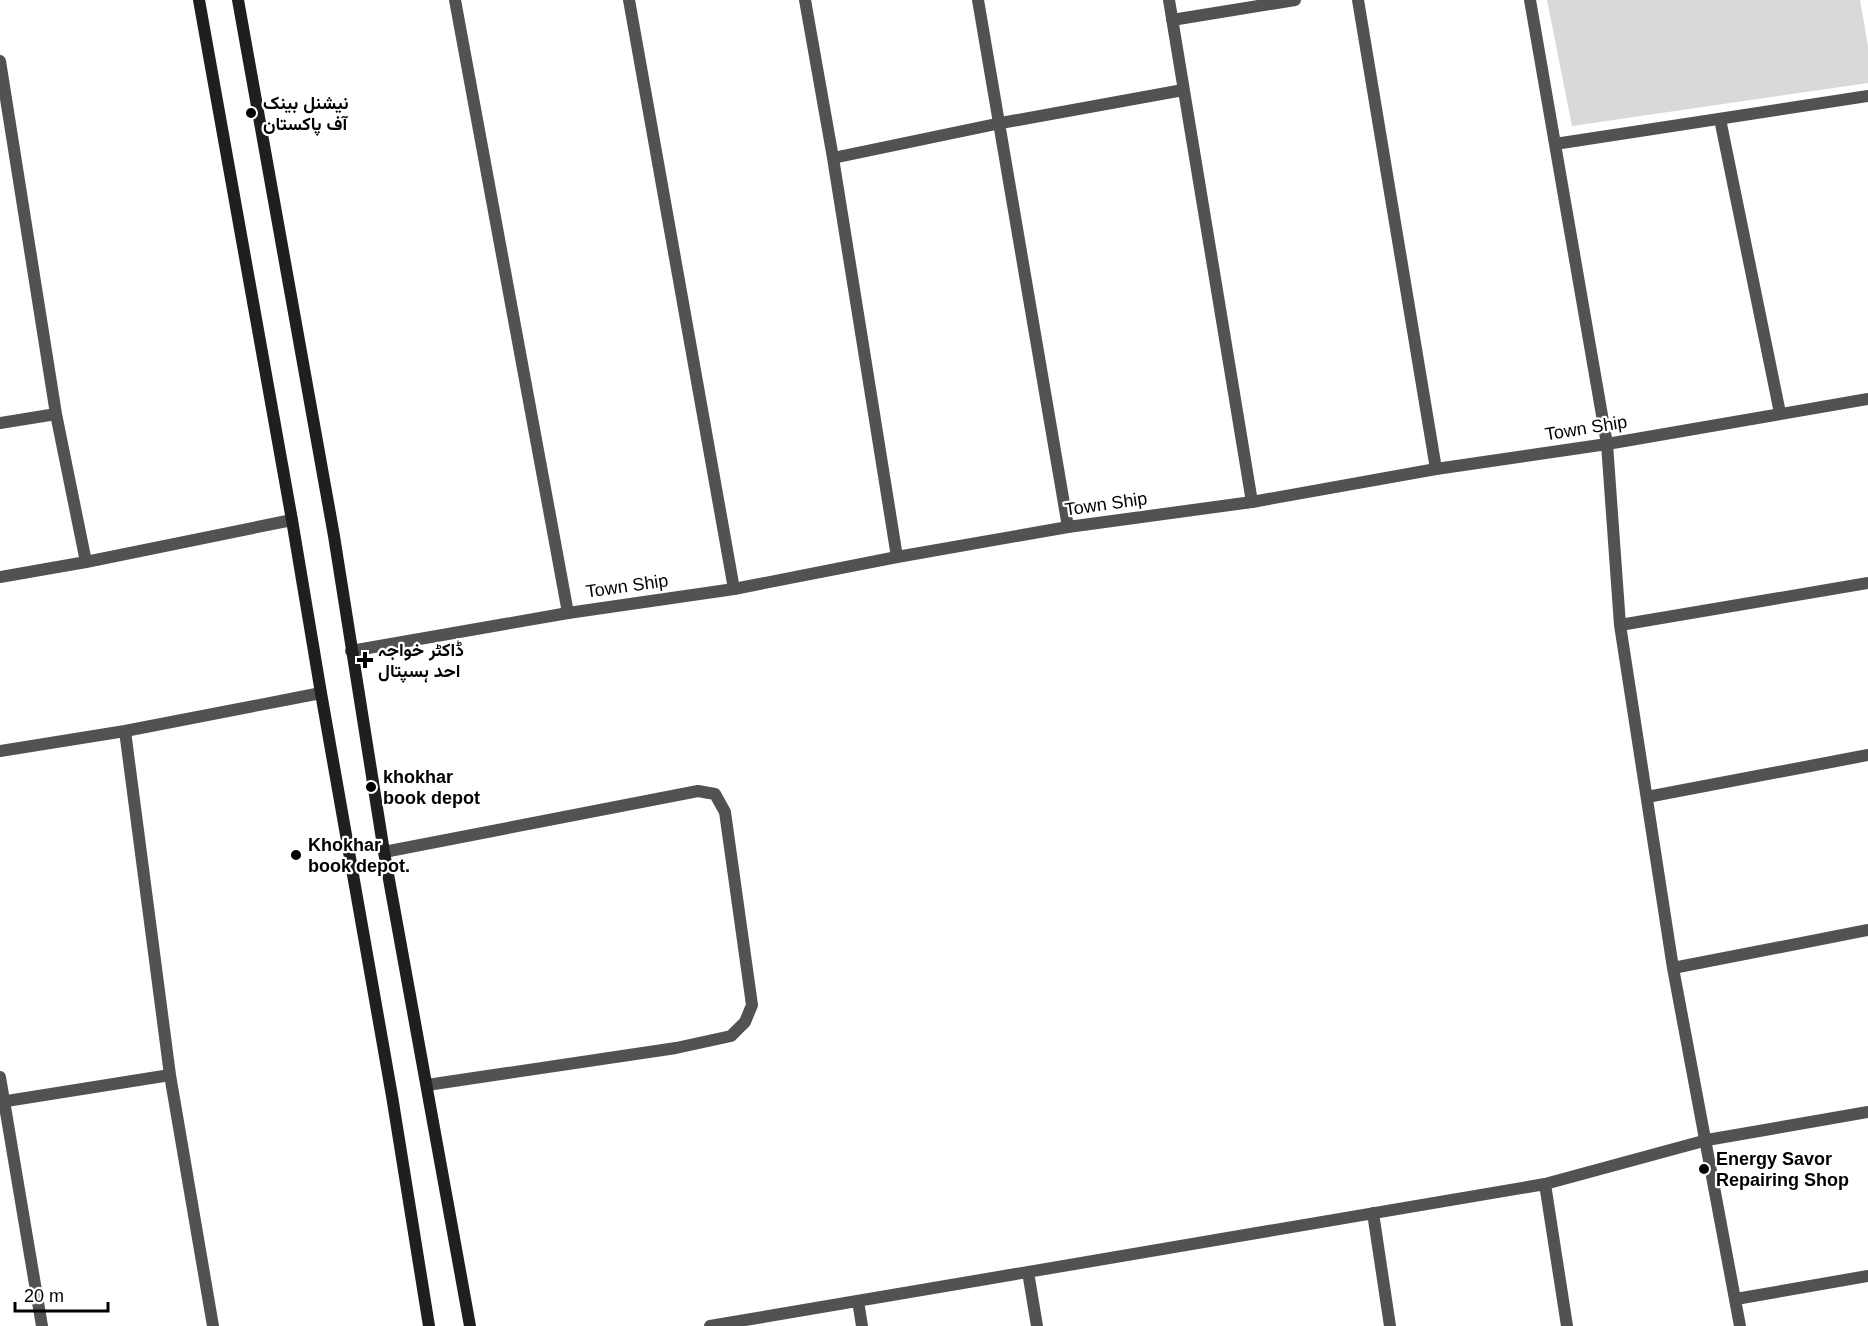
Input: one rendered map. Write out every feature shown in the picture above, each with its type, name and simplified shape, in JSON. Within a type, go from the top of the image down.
[{"type":"main road","points":[[199,0],[392,1096],[429,1326]]},
{"type":"main road","points":[[238,0],[334,536],[384,852],[470,1326]]},
{"type":"street","points":[[455,0],[568,612]]},
{"type":"street","points":[[629,0],[734,589]]},
{"type":"street","points":[[805,0],[833,158],[897,557]]},
{"type":"street","points":[[978,0],[1001,123],[1068,528]]},
{"type":"street","points":[[1169,0],[1252,502]]},
{"type":"street","points":[[1172,20],[1295,0]]},
{"type":"street","points":[[1358,0],[1436,469]]},
{"type":"street","points":[[1530,0],[1607,444],[1620,625],[1673,968],[1740,1326]]},
{"type":"street","points":[[0,61],[56,414],[86,562]]},
{"type":"street","points":[[833,158],[1001,123],[1184,90]]},
{"type":"street","points":[[1555,144],[1868,96]]},
{"type":"street","points":[[1720,119],[1780,413]]},
{"type":"street","name":"Town Ship","points":[[351,651],[568,612],[734,589],[897,557],[1068,528],[1252,502],[1436,469],[1607,444],[1868,399]]},
{"type":"street","points":[[0,423],[56,414]]},
{"type":"street","points":[[0,577],[292,520]]},
{"type":"street","points":[[1620,625],[1868,583]]},
{"type":"street","points":[[0,751],[321,693]]},
{"type":"street","points":[[125,730],[170,1075],[213,1326]]},
{"type":"street","points":[[1647,797],[1868,755]]},
{"type":"street","points":[[384,852],[699,791],[715,794],[725,812],[752,1005],[745,1022],[731,1036],[676,1048],[427,1085]]},
{"type":"street","points":[[1673,968],[1868,930]]},
{"type":"street","points":[[2,1102],[170,1075]]},
{"type":"street","points":[[0,1077],[2,1102],[42,1326]]},
{"type":"street","points":[[710,1326],[1545,1184],[1707,1140],[1868,1112]]},
{"type":"street","points":[[1545,1184],[1567,1326]]},
{"type":"street","points":[[1373,1213],[1390,1326]]},
{"type":"street","points":[[1028,1272],[1037,1326]]},
{"type":"street","points":[[1736,1299],[1868,1276]]},
{"type":"street","points":[[858,1301],[862,1326]]},
{"type":"shaded area","points":[[1547,0],[1860,0],[1868,46],[1868,83],[1572,126]]},
{"type":"place","name":"نیشنل بینک آف پاکستان","points":[[251,113]]},
{"type":"place","name":"ڈاکٹر خواجہ احد ہسپتال","points":[[365,660]]},
{"type":"place","name":"khokhar book depot","points":[[371,787]]},
{"type":"place","name":"Khokhar book depot.","points":[[296,855]]},
{"type":"place","name":"Energy Savor Repairing Shop","points":[[1704,1169]]}]
